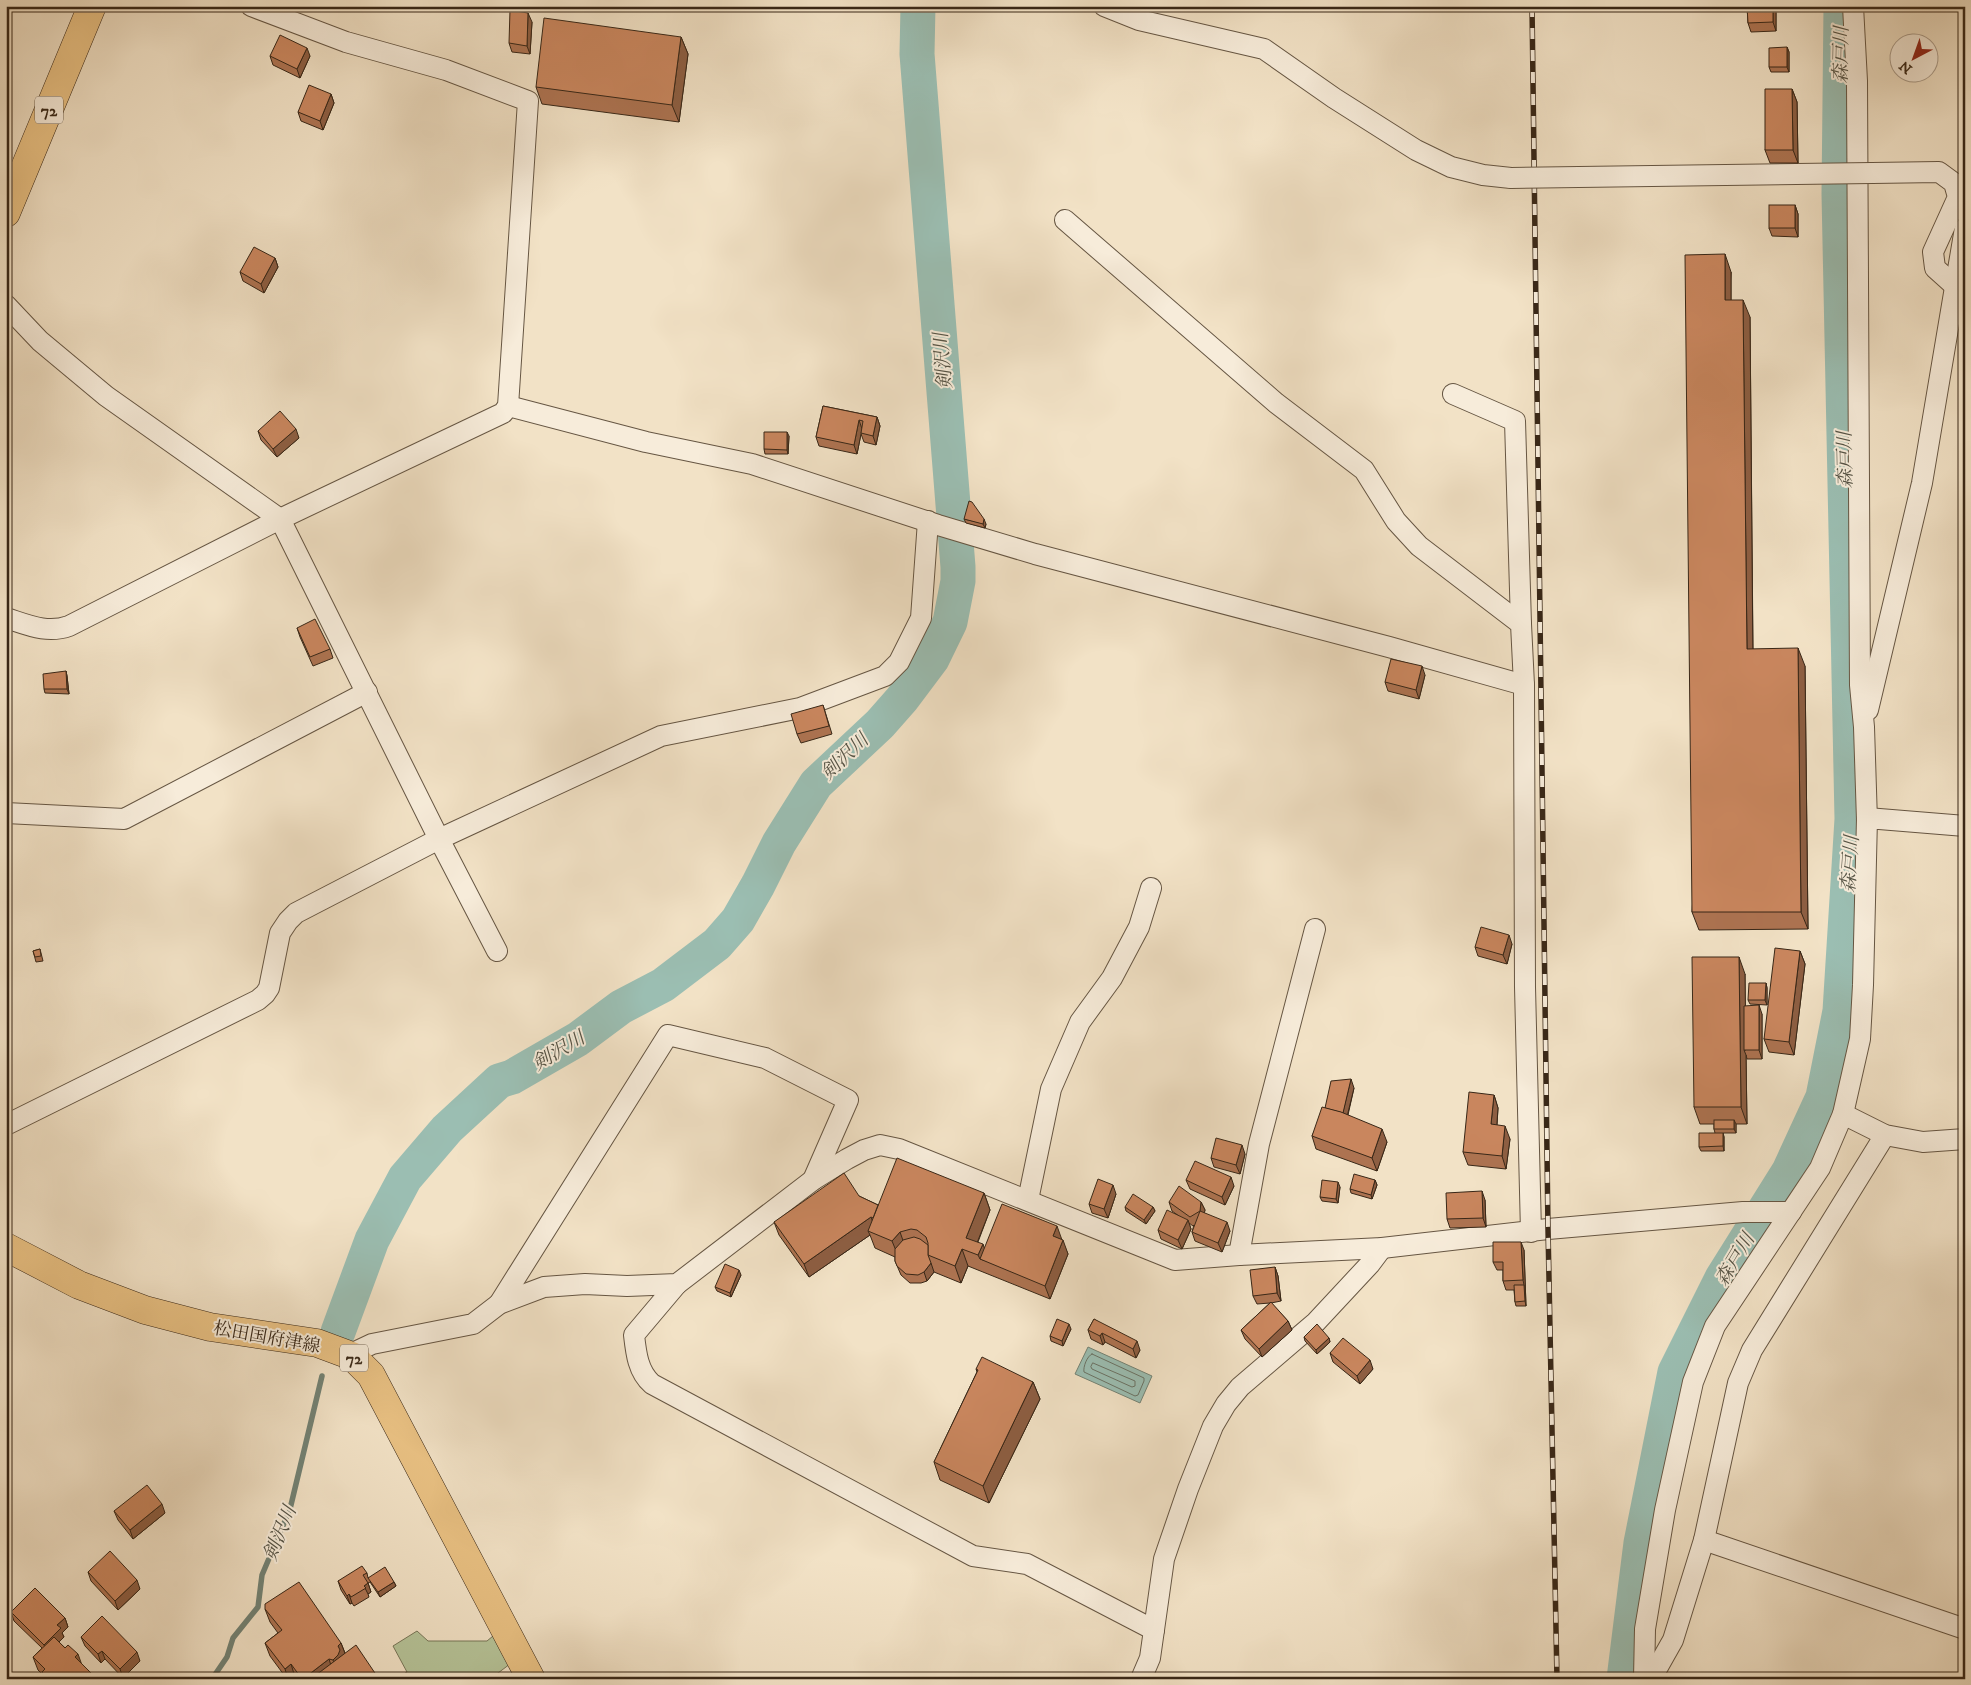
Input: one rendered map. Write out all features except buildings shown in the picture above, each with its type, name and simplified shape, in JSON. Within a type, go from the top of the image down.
[{"type":"main road","name":"72","points":[[6,213],[92,6]]},
{"type":"main road","name":"松田国府津線","points":[[6,1247],[79,1284],[145,1310],[210,1327],[317,1343],[352,1356],[371,1375],[531,1679]]},
{"type":"street","points":[[6,618],[44,630],[58,630],[69,626],[280,519],[503,413],[508,406],[528,101],[446,70],[346,42],[251,6]]},
{"type":"street","points":[[1104,6],[1139,20],[1264,49],[1334,98],[1416,150],[1451,167],[1483,175],[1511,178],[1939,172],[1954,183],[1958,197],[1933,252],[1936,268],[1955,286]]},
{"type":"street","points":[[1644,1679],[1645,1629],[1664,1510],[1693,1382],[1715,1326],[1820,1168],[1843,1114],[1860,1039],[1867,821],[1864,727],[1860,675],[1858,81],[1853,6]]},
{"type":"street","points":[[1065,220],[1276,403],[1364,470],[1396,521],[1420,546],[1521,624]]},
{"type":"street","points":[[1864,727],[1922,483],[1965,228]]},
{"type":"street","points":[[6,305],[40,341],[106,396],[280,519],[439,839],[497,951]]},
{"type":"street","points":[[1453,394],[1515,421],[1524,685],[1525,988],[1531,1232]]},
{"type":"street","points":[[508,406],[646,442],[752,464],[1035,554],[1371,642],[1524,685]]},
{"type":"street","points":[[6,1125],[258,1000],[269,988],[280,933],[292,917],[439,839],[661,736],[800,708],[885,676],[899,662],[921,618],[933,523]]},
{"type":"street","points":[[6,813],[124,818],[367,692]]},
{"type":"street","points":[[1867,821],[1867,818],[1965,826]]},
{"type":"street","points":[[1028,1200],[1050,1089],[1080,1022],[1112,978],[1139,927],[1151,888]]},
{"type":"street","points":[[1239,1255],[1259,1144],[1315,929]]},
{"type":"street","points":[[499,1304],[668,1035],[765,1058],[848,1100],[813,1180]]},
{"type":"street","points":[[1843,1114],[1885,1135],[1923,1142],[1965,1139]]},
{"type":"street","points":[[1651,1679],[1673,1640],[1704,1540],[1738,1383],[1752,1350],[1885,1135]]},
{"type":"street","points":[[1154,1630],[1027,1564],[973,1556],[652,1384],[644,1377],[637,1356],[634,1335],[677,1284],[813,1180],[864,1150],[880,1145],[899,1149],[1175,1260],[1382,1248],[1548,1229],[1743,1212],[1791,1212]]},
{"type":"street","points":[[1141,1679],[1150,1658],[1164,1558],[1188,1489],[1210,1435],[1226,1404],[1240,1387],[1316,1322],[1370,1264],[1382,1248]]},
{"type":"street","points":[[352,1356],[353,1353],[372,1344],[473,1324],[499,1304],[544,1287],[585,1284],[627,1286],[677,1284]]},
{"type":"street","points":[[1704,1540],[1965,1629]]},
{"type":"green space","points":[[417,1631],[428,1641],[487,1641],[499,1631],[514,1661],[490,1679],[395,1679],[407,1672],[393,1646]]},
{"type":"water","points":[[1088,1347],[1152,1376],[1140,1403],[1075,1374]]},
{"type":"waterway","name":"剣沢川","points":[[338,1332],[372,1240],[405,1178],[447,1129],[499,1081],[512,1077],[578,1039],[621,1007],[663,985],[717,944],[738,920],[779,843],[816,784],[880,724],[902,699],[932,659],[950,622],[958,581],[958,567],[917,54],[918,6]]},
{"type":"waterway","name":"森戸川","points":[[1624,1679],[1641,1543],[1675,1372],[1722,1278],[1789,1171],[1823,1097],[1840,1011],[1852,819],[1839,194],[1841,6]]},
{"type":"waterway","name":"剣沢川","points":[[212,1679],[227,1657],[233,1638],[258,1607],[262,1575],[290,1509],[322,1376]]},
{"type":"railway","points":[[1532,6],[1548,1229],[1557,1679]]}]
